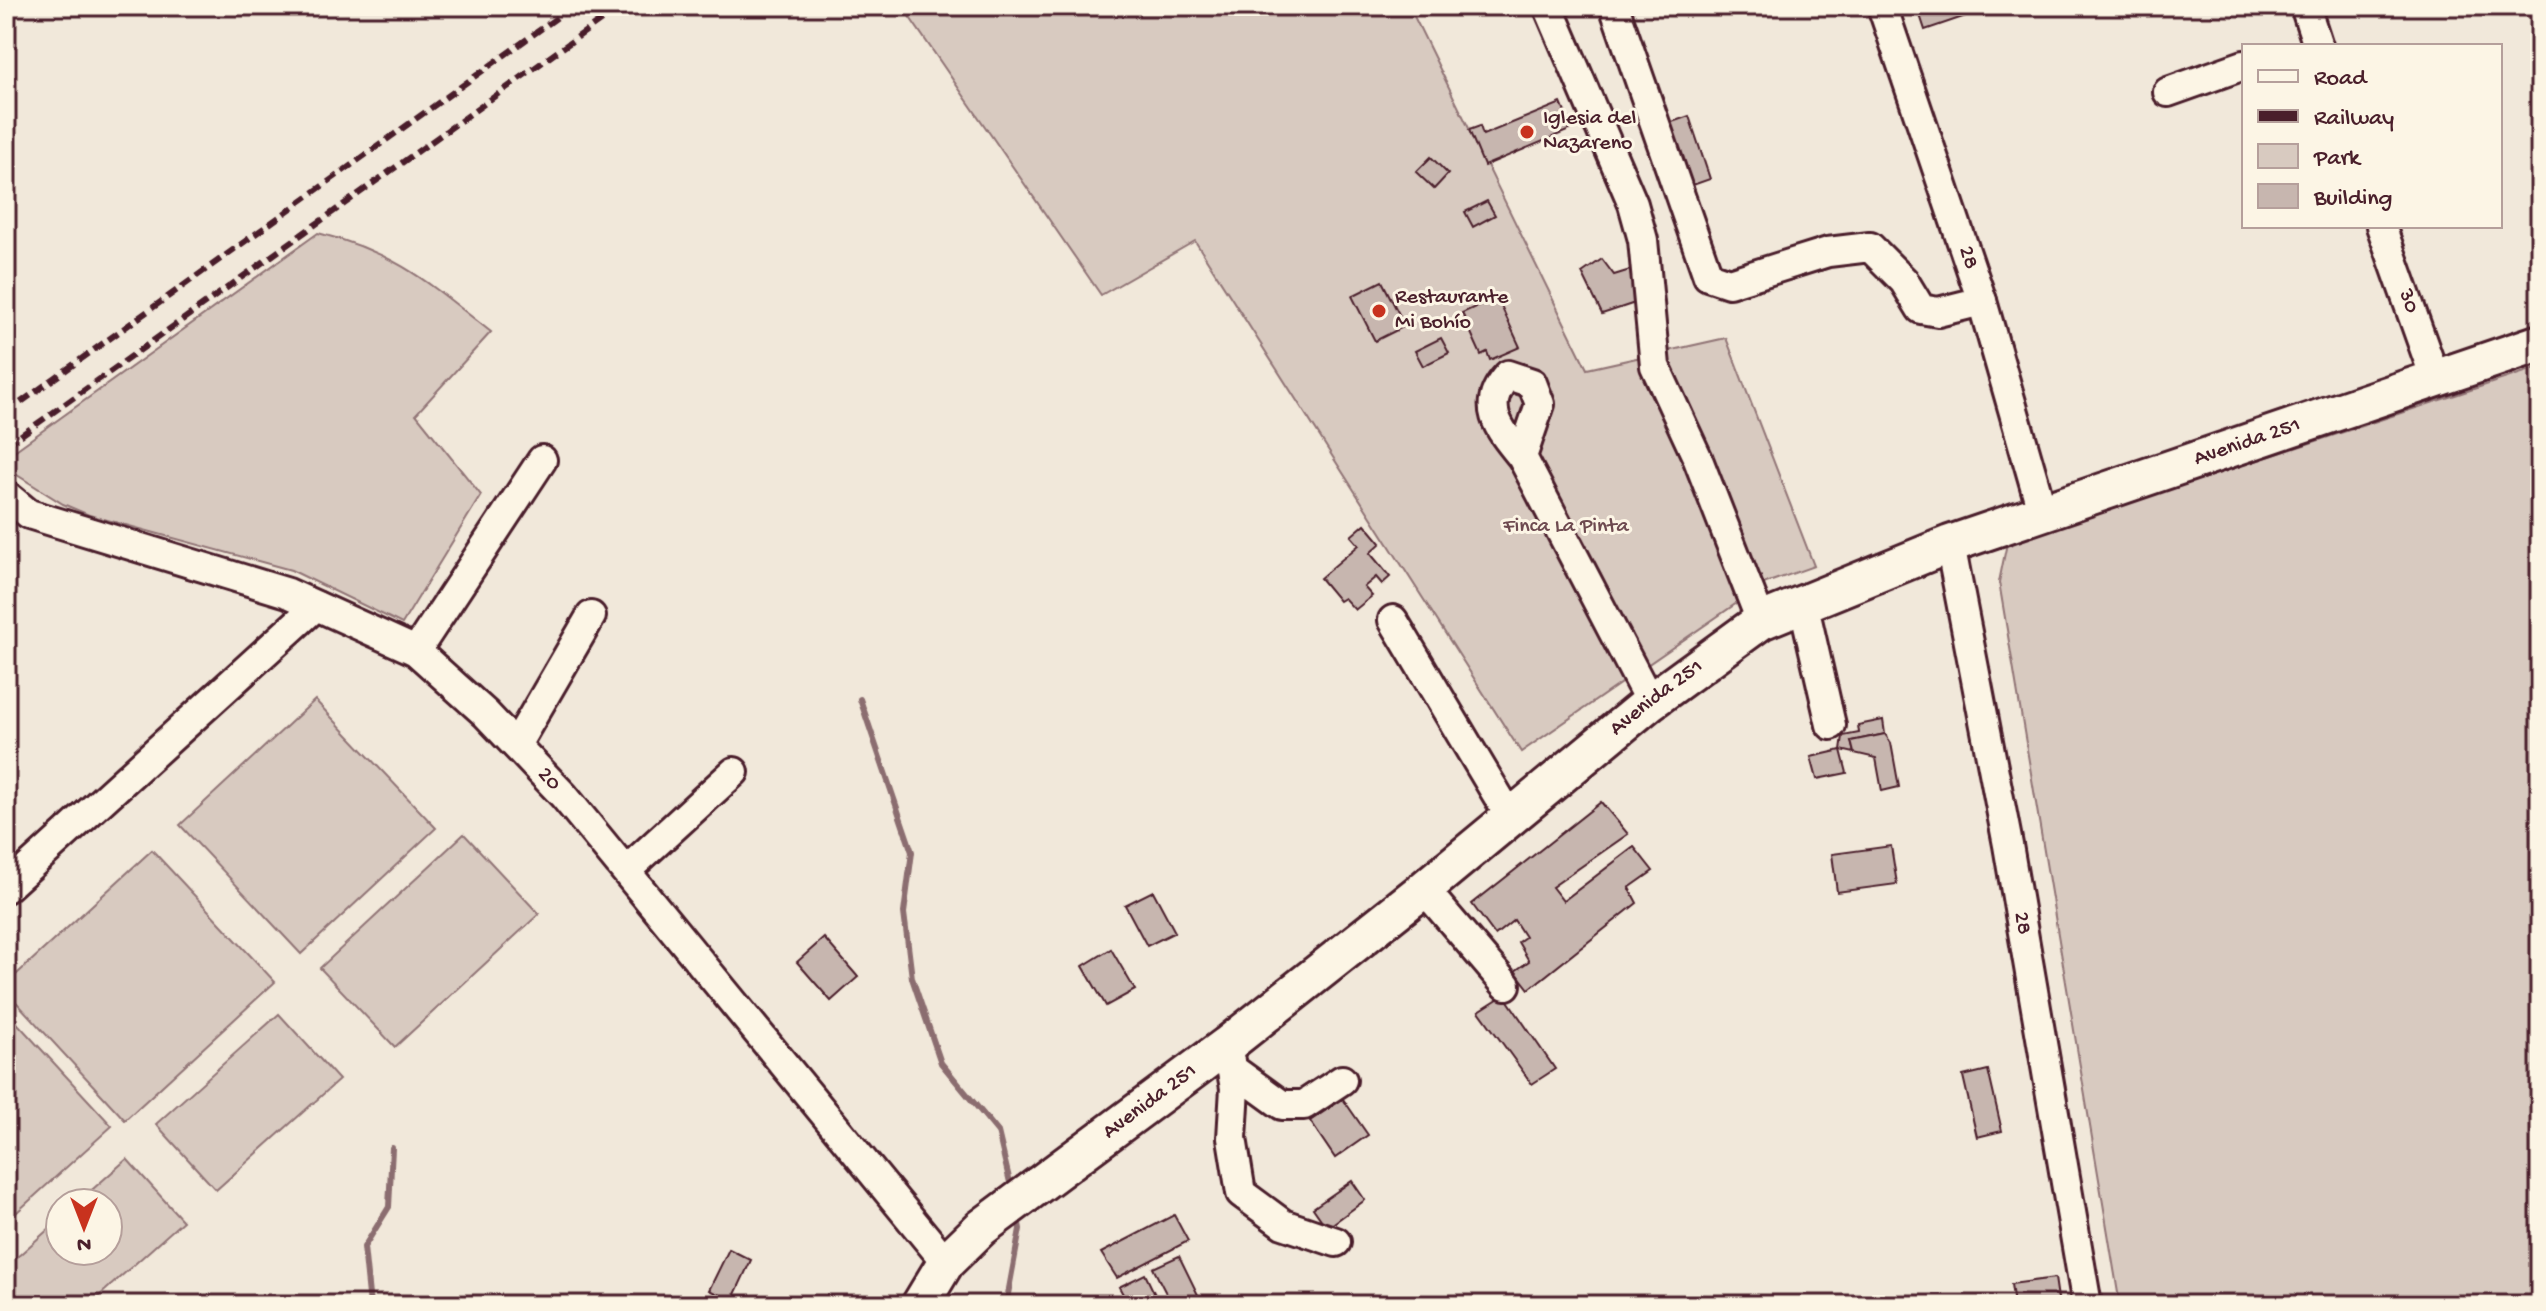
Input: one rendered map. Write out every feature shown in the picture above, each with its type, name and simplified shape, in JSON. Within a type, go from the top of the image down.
[{"type":"main road","name":"Avenida 251","points":[[920,1305],[946,1262],[981,1228],[1070,1159],[1229,1056],[1650,702],[1761,621],[1950,544],[2540,343]]},
{"type":"street","points":[[1548,6],[1633,204],[1643,240],[1655,366],[1697,457],[1761,621]]},
{"type":"street","points":[[1614,6],[1708,276],[1729,283],[1828,252],[1870,247],[1904,281],[1921,309],[1938,312],[1982,301]]},
{"type":"street","name":"28","points":[[1882,6],[1982,301],[2043,514]]},
{"type":"street","points":[[2305,6],[2311,44]]},
{"type":"street","points":[[2168,92],[2242,66]]},
{"type":"street","name":"30","points":[[2382,228],[2435,378]]},
{"type":"street","points":[[1522,457],[1650,702]]},
{"type":"street","points":[[416,651],[542,460]]},
{"type":"street","name":"20","points":[[6,495],[29,514],[288,593],[416,651],[516,745],[627,870],[946,1262]]},
{"type":"street","name":"28","points":[[1950,544],[2008,845],[2087,1305]]},
{"type":"street","points":[[1803,602],[1831,725]]},
{"type":"street","points":[[6,888],[316,606]]},
{"type":"street","points":[[516,745],[591,616]]},
{"type":"street","points":[[1393,620],[1511,818]]},
{"type":"street","points":[[627,870],[734,772]]},
{"type":"street","points":[[1424,889],[1506,985]]},
{"type":"street","points":[[1229,1056],[1282,1105],[1304,1105],[1342,1080]]},
{"type":"street","points":[[1229,1056],[1235,1088],[1232,1138],[1241,1193],[1283,1224],[1336,1242]]},
{"type":"green space","name":"Finca La Pinta","points":[[902,6],[1409,6],[1587,369],[1726,338],[1814,566],[1766,583],[1521,752],[1195,241],[1101,295]]},
{"type":"green space","points":[[318,233],[391,260],[430,285],[491,332],[416,414],[481,495],[402,624],[291,570],[89,515],[63,504],[6,468],[6,457]]},
{"type":"green space","points":[[2540,367],[2540,1305],[2120,1305],[1999,582],[2007,543]]},
{"type":"green space","points":[[315,700],[436,828],[301,954],[180,825]]},
{"type":"green space","points":[[464,834],[539,914],[395,1047],[320,968]]},
{"type":"green space","points":[[152,850],[275,982],[125,1120],[6,991],[6,984]]},
{"type":"green space","points":[[6,1011],[112,1126],[6,1222]]},
{"type":"green space","points":[[279,1014],[339,1080],[216,1190],[156,1124]]},
{"type":"green space","points":[[127,1159],[183,1221],[89,1305],[19,1305],[6,1290],[6,1267],[44,1233],[44,1267],[124,1267],[124,1187],[95,1187]]},
{"type":"building","points":[[1917,6],[1995,6],[1925,30]]},
{"type":"building","name":"Iglesia del Nazareno","points":[[1561,103],[1572,129],[1484,166],[1469,130],[1480,126],[1483,135]]},
{"type":"building","points":[[1689,116],[1710,179],[1690,186],[1669,123]]},
{"type":"building","points":[[1431,157],[1448,174],[1434,189],[1416,172]]},
{"type":"building","points":[[1487,201],[1495,215],[1473,227],[1465,212]]},
{"type":"building","points":[[1602,259],[1614,275],[1630,270],[1635,303],[1602,314],[1582,273]]},
{"type":"building","name":"Restaurante Mi Bohío","points":[[1382,281],[1405,326],[1375,341],[1352,296]]},
{"type":"building","points":[[1497,297],[1520,347],[1490,360],[1487,352],[1481,355],[1462,313]]},
{"type":"building","points":[[1441,338],[1449,353],[1423,366],[1415,351]]},
{"type":"building","points":[[1365,524],[1381,543],[1370,553],[1390,577],[1382,584],[1376,577],[1364,587],[1372,596],[1355,610],[1344,598],[1339,601],[1320,578],[1359,545],[1351,536]]},
{"type":"building","points":[[1883,720],[1885,734],[1851,741],[1854,753],[1841,750],[1843,736],[1859,733],[1858,725]]},
{"type":"building","points":[[1885,734],[1891,743],[1899,787],[1882,791],[1876,758],[1854,753],[1851,741]]},
{"type":"building","points":[[1841,750],[1847,773],[1817,779],[1811,757]]},
{"type":"building","points":[[1601,802],[1628,834],[1552,887],[1563,901],[1634,847],[1653,871],[1629,888],[1637,903],[1529,989],[1515,971],[1529,961],[1518,942],[1525,937],[1514,920],[1495,935],[1472,904]]},
{"type":"building","points":[[1891,846],[1897,884],[1837,892],[1832,854]]},
{"type":"building","points":[[1153,891],[1175,932],[1147,946],[1125,905]]},
{"type":"building","points":[[824,938],[858,977],[831,1001],[797,962]]},
{"type":"building","points":[[1111,949],[1135,990],[1106,1006],[1083,966]]},
{"type":"building","points":[[1504,995],[1555,1069],[1532,1084],[1479,1011]]},
{"type":"building","points":[[1988,1070],[2002,1131],[1977,1137],[1963,1076]]},
{"type":"building","points":[[1343,1099],[1368,1135],[1335,1158],[1310,1121]]},
{"type":"building","points":[[1352,1181],[1365,1200],[1327,1228],[1313,1208]]},
{"type":"building","points":[[1174,1215],[1188,1241],[1117,1278],[1101,1253]]},
{"type":"building","points":[[729,1249],[751,1260],[732,1301],[709,1290]]},
{"type":"building","points":[[1179,1256],[1203,1305],[1172,1305],[1153,1268]]},
{"type":"building","points":[[1145,1274],[1160,1305],[1129,1305],[1119,1287]]},
{"type":"building","points":[[2055,1278],[2059,1305],[2014,1305],[2011,1284]]},
{"type":"waterway","points":[[860,699],[912,852],[904,913],[912,978],[941,1063],[998,1132],[1012,1191]]},
{"type":"waterway","points":[[370,1305],[364,1247],[389,1207],[392,1148]]},
{"type":"waterway","points":[[1006,1305],[1020,1229],[1018,1218]]},
{"type":"railway","points":[[6,413],[573,6]]},
{"type":"railway","points":[[6,446],[621,6]]},
{"type":"place","name":"Iglesia del Nazareno","points":[[1527,132]]},
{"type":"place","name":"Restaurante Mi Bohío","points":[[1379,311]]}]
